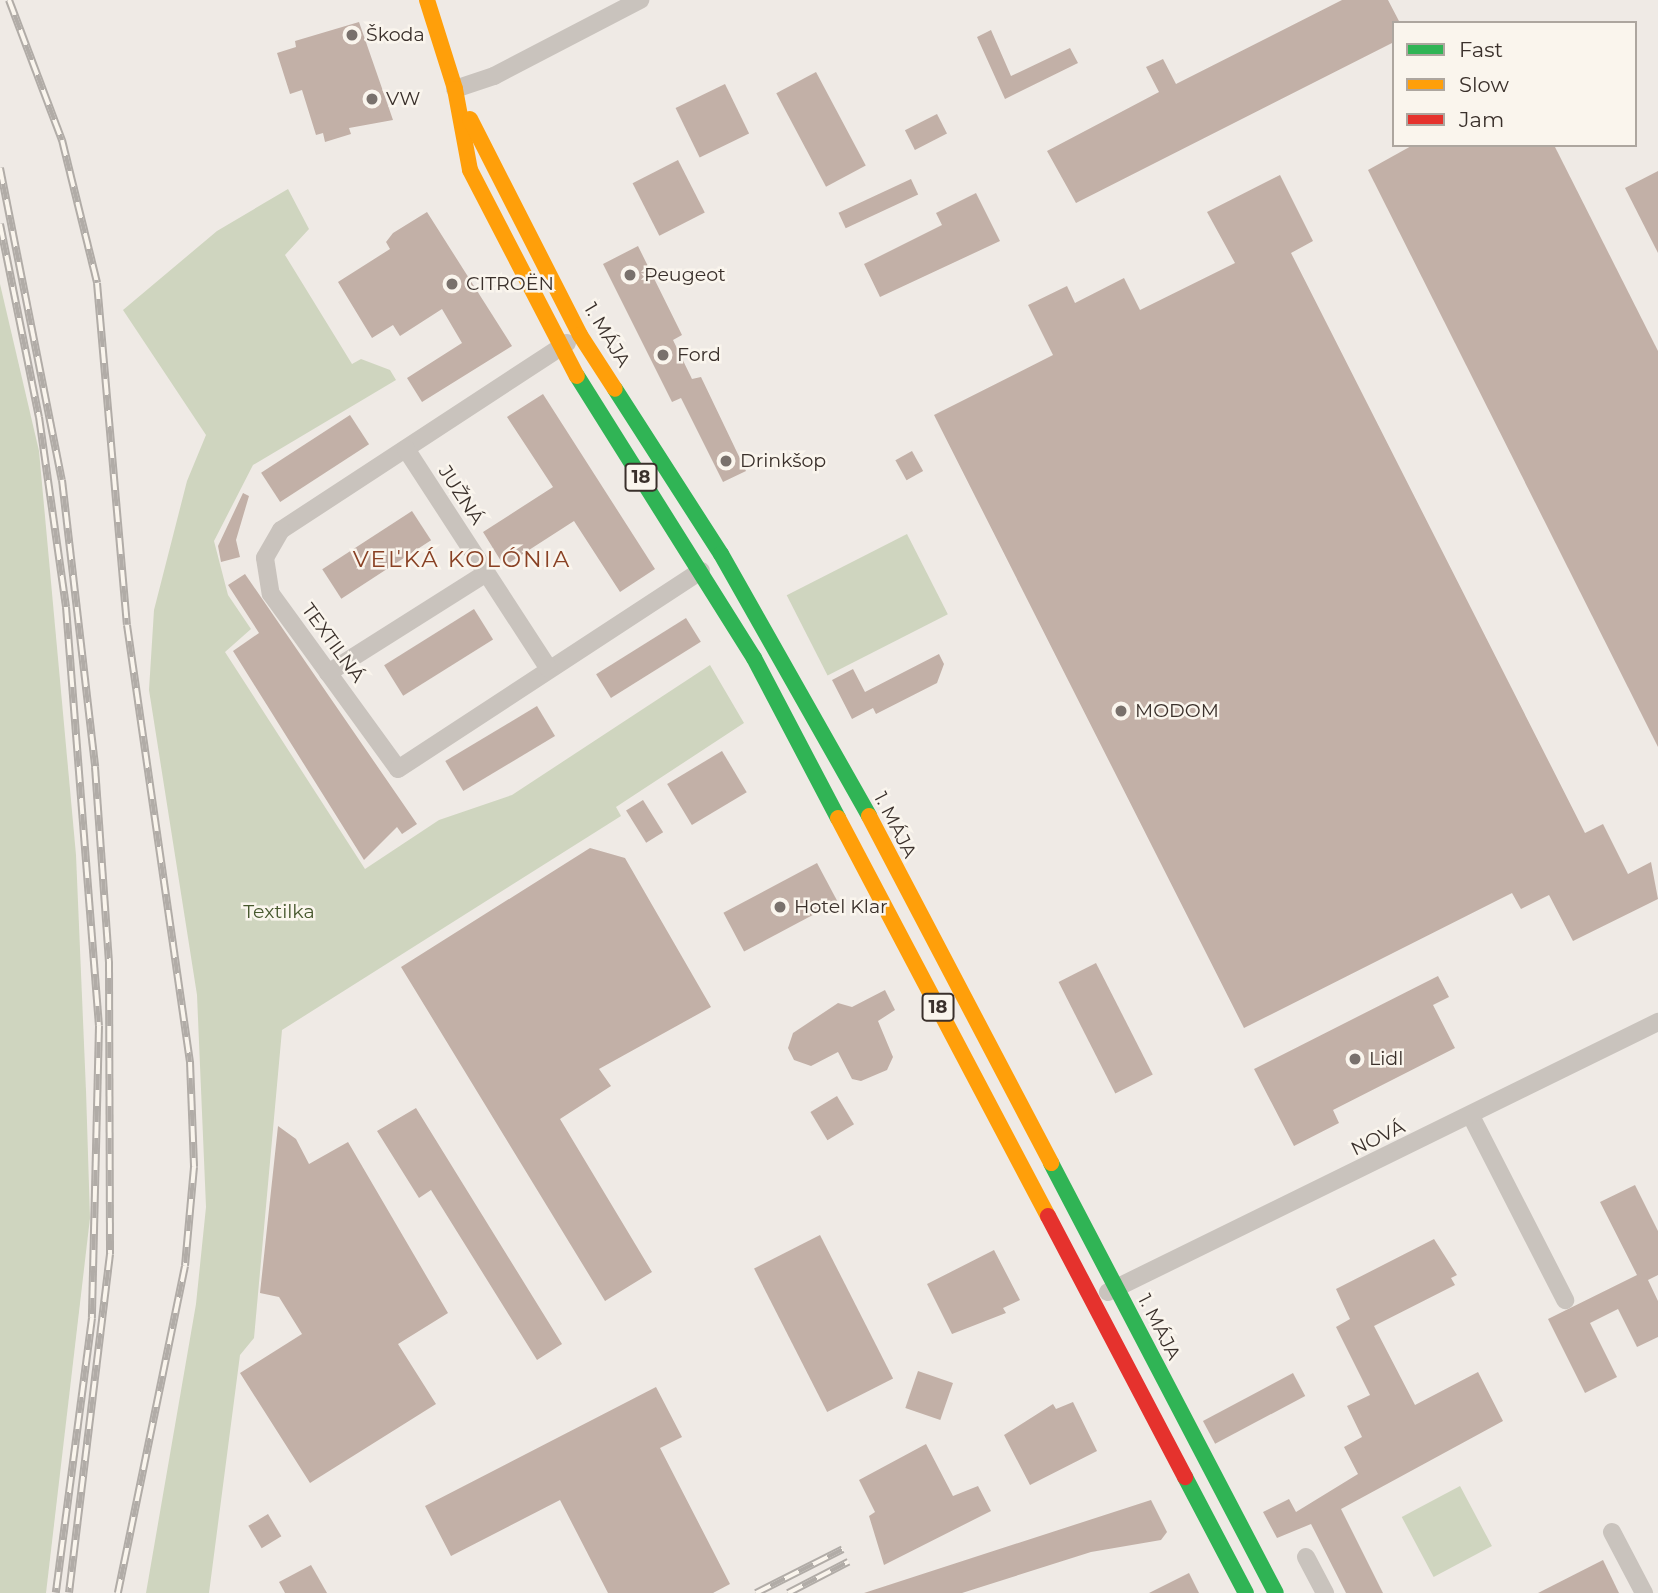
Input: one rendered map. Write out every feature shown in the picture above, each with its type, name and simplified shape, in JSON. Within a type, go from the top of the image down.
[{"type":"main road","name":"1. MÁJA","points":[[427,0],[455,89],[470,170],[559,348],[701,571],[820,779],[1247,1593]]},
{"type":"main road","name":"1. MÁJA","points":[[455,89],[580,335],[801,691],[1276,1593]]},
{"type":"street","points":[[455,89],[494,76],[640,0]]},
{"type":"street","name":"TEXTILNÁ","points":[[580,335],[281,530],[265,558],[265,583],[398,769],[701,571]]},
{"type":"street","name":"JUŽNÁ","points":[[407,449],[549,669]]},
{"type":"street","points":[[328,673],[486,573]]},
{"type":"street","name":"NOVÁ","points":[[1091,1300],[1658,1022]]},
{"type":"street","points":[[1471,1116],[1564,1300]]},
{"type":"street","points":[[1612,1532],[1644,1593]]},
{"type":"street","points":[[1306,1557],[1325,1593]]},
{"type":"green space","name":"Textilka","points":[[288,189],[309,229],[285,255],[352,364],[361,359],[390,370],[396,380],[253,465],[214,541],[228,595],[251,629],[225,652],[365,869],[439,820],[512,795],[710,665],[744,723],[616,807],[621,816],[282,1030],[254,1338],[240,1355],[209,1593],[146,1593],[196,1304],[206,1207],[197,995],[149,690],[154,610],[187,481],[206,435],[123,310],[217,231]]},
{"type":"green space","points":[[0,284],[39,451],[76,855],[86,1091],[90,1218],[46,1593],[0,1593]]},
{"type":"green space","points":[[907,534],[948,614],[828,675],[787,595]]},
{"type":"green space","points":[[1460,1486],[1492,1546],[1434,1577],[1402,1517]]},
{"type":"building","points":[[1342,0],[1388,0],[1399,21],[1392,21],[1392,43],[1076,203],[1047,151],[1159,92],[1146,67],[1163,59],[1176,84]]},
{"type":"building","points":[[359,22],[393,120],[349,128],[351,134],[325,142],[323,133],[316,135],[302,90],[290,94],[277,53],[296,47],[295,41]]},
{"type":"building","points":[[991,30],[1011,76],[1070,48],[1078,63],[1005,99],[977,37]]},
{"type":"building","points":[[816,72],[866,166],[826,187],[776,93]]},
{"type":"building","points":[[725,84],[749,133],[700,158],[676,108]]},
{"type":"building","points":[[937,114],[947,134],[915,150],[905,130]]},
{"type":"building","points":[[1409,147],[1555,147],[1658,351],[1658,747],[1368,170]]},
{"type":"building","points":[[678,160],[705,213],[659,236],[633,183]]},
{"type":"building","points":[[1658,171],[1658,253],[1625,188]]},
{"type":"building","points":[[1280,175],[1313,241],[1291,253],[1585,833],[1603,824],[1628,874],[1651,862],[1658,899],[1573,941],[1549,895],[1521,909],[1512,893],[1244,1028],[934,415],[1053,355],[1028,305],[1067,286],[1075,303],[1124,278],[1140,310],[1235,263],[1207,212]]},
{"type":"building","points":[[911,179],[918,194],[846,228],[838,213]]},
{"type":"building","points":[[976,193],[1000,241],[880,297],[864,264],[942,225],[936,213]]},
{"type":"building","points":[[427,212],[512,346],[422,402],[407,378],[462,343],[442,309],[400,336],[393,325],[372,338],[338,282],[390,249],[386,242],[393,233]]},
{"type":"building","points":[[638,246],[682,335],[673,340],[692,379],[701,377],[746,471],[723,482],[681,398],[672,402],[603,264]]},
{"type":"building","points":[[543,394],[655,569],[620,592],[574,521],[504,566],[483,532],[553,487],[507,417]]},
{"type":"building","points":[[350,415],[369,444],[280,502],[261,473]]},
{"type":"building","points":[[912,451],[923,471],[907,480],[895,460]]},
{"type":"building","points":[[243,493],[249,496],[236,540],[240,557],[221,562],[218,546]]},
{"type":"building","points":[[412,511],[431,540],[341,599],[322,569]]},
{"type":"building","points":[[245,574],[417,824],[402,834],[397,827],[364,860],[233,651],[259,633],[228,585]]},
{"type":"building","points":[[474,609],[493,640],[403,696],[384,665]]},
{"type":"building","points":[[686,618],[701,642],[611,698],[596,674]]},
{"type":"building","points":[[939,654],[944,664],[937,683],[876,714],[873,708],[852,719],[832,680],[853,669],[865,692]]},
{"type":"building","points":[[537,706],[555,736],[463,791],[445,761]]},
{"type":"building","points":[[722,751],[747,792],[692,825],[667,784]]},
{"type":"building","points":[[643,800],[663,832],[646,843],[626,811]]},
{"type":"building","points":[[590,848],[625,858],[711,1007],[599,1069],[611,1086],[560,1119],[652,1272],[605,1301],[401,967]]},
{"type":"building","name":"Hotel Klar","points":[[817,863],[838,902],[744,952],[723,913]]},
{"type":"building","points":[[1096,963],[1153,1074],[1115,1093],[1059,982]]},
{"type":"building","name":"Lidl","points":[[1438,976],[1449,997],[1433,1005],[1455,1048],[1333,1110],[1339,1123],[1294,1146],[1254,1069]]},
{"type":"building","points":[[885,990],[895,1010],[878,1021],[893,1057],[887,1070],[861,1081],[852,1079],[838,1052],[811,1066],[794,1060],[788,1048],[793,1033],[838,1003],[852,1007]]},
{"type":"building","points":[[837,1096],[854,1124],[827,1140],[810,1112]]},
{"type":"building","points":[[416,1108],[562,1344],[537,1360],[431,1190],[419,1198],[377,1131]]},
{"type":"building","points":[[278,1126],[296,1139],[309,1164],[348,1142],[448,1313],[398,1344],[436,1404],[310,1483],[240,1373],[302,1334],[279,1297],[260,1293]]},
{"type":"building","points":[[1635,1185],[1658,1231],[1658,1275],[1648,1280],[1658,1301],[1658,1337],[1637,1347],[1618,1309],[1590,1323],[1617,1377],[1585,1393],[1548,1319],[1637,1275],[1600,1202]]},
{"type":"building","points":[[820,1235],[893,1378],[827,1412],[754,1269]]},
{"type":"building","points":[[1434,1239],[1457,1275],[1451,1278],[1455,1285],[1374,1326],[1415,1405],[1478,1372],[1503,1421],[1341,1509],[1383,1593],[1346,1593],[1311,1524],[1277,1538],[1263,1512],[1289,1499],[1296,1512],[1358,1474],[1344,1447],[1362,1437],[1347,1406],[1370,1395],[1336,1327],[1350,1319],[1336,1289]]},
{"type":"building","points":[[994,1250],[1020,1300],[1003,1308],[1006,1313],[952,1334],[927,1284]]},
{"type":"building","points":[[918,1371],[953,1383],[940,1420],[905,1408]]},
{"type":"building","points":[[1293,1373],[1305,1396],[1215,1444],[1203,1421]]},
{"type":"building","points":[[656,1387],[682,1437],[660,1448],[730,1584],[713,1593],[608,1593],[560,1500],[451,1556],[425,1506]]},
{"type":"building","points":[[1073,1402],[1097,1451],[1030,1485],[1004,1435],[1053,1404],[1056,1409]]},
{"type":"building","points":[[926,1444],[953,1496],[978,1486],[991,1511],[884,1565],[869,1516],[875,1512],[859,1480]]},
{"type":"building","points":[[1151,1500],[1167,1532],[1161,1540],[1091,1552],[962,1593],[864,1593]]},
{"type":"building","points":[[268,1514],[281,1536],[262,1548],[248,1526]]},
{"type":"building","points":[[1603,1560],[1619,1593],[1538,1593]]},
{"type":"building","points":[[311,1565],[327,1593],[285,1593],[279,1582]]},
{"type":"building","points":[[1189,1573],[1199,1593],[1149,1593]]},
{"type":"railway","points":[[9,0],[62,140],[97,283],[127,625],[190,1062],[194,1167],[185,1266],[118,1593]]},
{"type":"railway","points":[[0,168],[62,480],[95,767],[109,962],[110,1254],[69,1593]]},
{"type":"railway","points":[[0,224],[39,417],[66,607],[99,1026],[92,1318],[56,1593]]},
{"type":"railway","points":[[756,1593],[843,1549]]},
{"type":"railway","points":[[788,1593],[848,1562]]},
{"type":"traffic: fast","points":[[577,376],[754,658],[838,818]]},
{"type":"traffic: fast","points":[[615,389],[721,554],[869,816]]},
{"type":"traffic: fast","points":[[1051,1163],[1276,1593]]},
{"type":"traffic: fast","points":[[1185,1477],[1246,1593]]},
{"type":"traffic: slow","points":[[427,0],[455,89],[470,170],[577,376]]},
{"type":"traffic: slow","points":[[470,119],[580,335],[615,389]]},
{"type":"traffic: slow","points":[[869,816],[1051,1163]]},
{"type":"traffic: slow","points":[[838,818],[1048,1216]]},
{"type":"traffic: jam","points":[[1048,1216],[1185,1477]]},
{"type":"place","name":"Škoda","points":[[352,35]]},
{"type":"place","name":"VW","points":[[372,99]]},
{"type":"place","name":"Peugeot","points":[[630,275]]},
{"type":"place","name":"CITROËN","points":[[452,284]]},
{"type":"place","name":"Ford","points":[[663,355]]},
{"type":"place","name":"Drinkšop","points":[[726,461]]},
{"type":"place","name":"MODOM","points":[[1121,711]]},
{"type":"place","name":"Hotel Klar","points":[[780,907]]},
{"type":"place","name":"Lidl","points":[[1355,1059]]},
{"type":"district","name":"VEĽKÁ KOLÓNIA","points":[[462,559]]}]
